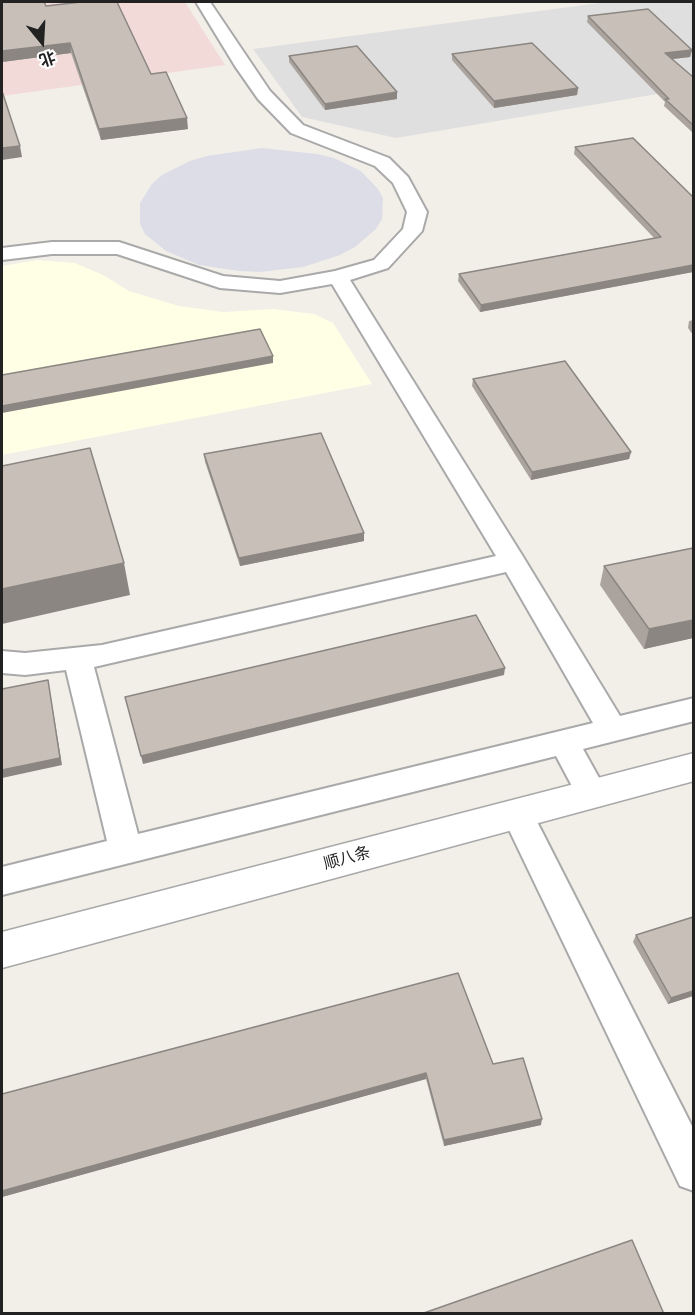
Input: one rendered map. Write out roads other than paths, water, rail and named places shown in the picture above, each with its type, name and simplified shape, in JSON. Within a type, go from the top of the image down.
[{"type":"street","points":[[2,254],[52,248],[120,248],[220,282],[280,287],[338,277],[381,264],[412,231],[417,212],[401,181],[382,162],[297,129],[264,95],[203,2]]},
{"type":"street","points":[[338,277],[513,561],[613,730]]},
{"type":"street","points":[[2,662],[25,664],[102,656],[513,561]]},
{"type":"street","points":[[78,658],[126,852]]},
{"type":"street","points":[[2,882],[693,709]]},
{"type":"street","points":[[564,742],[592,794]]},
{"type":"street","name":"顺八条","points":[[2,950],[693,767]]},
{"type":"street","points":[[517,813],[693,1172]]}]
